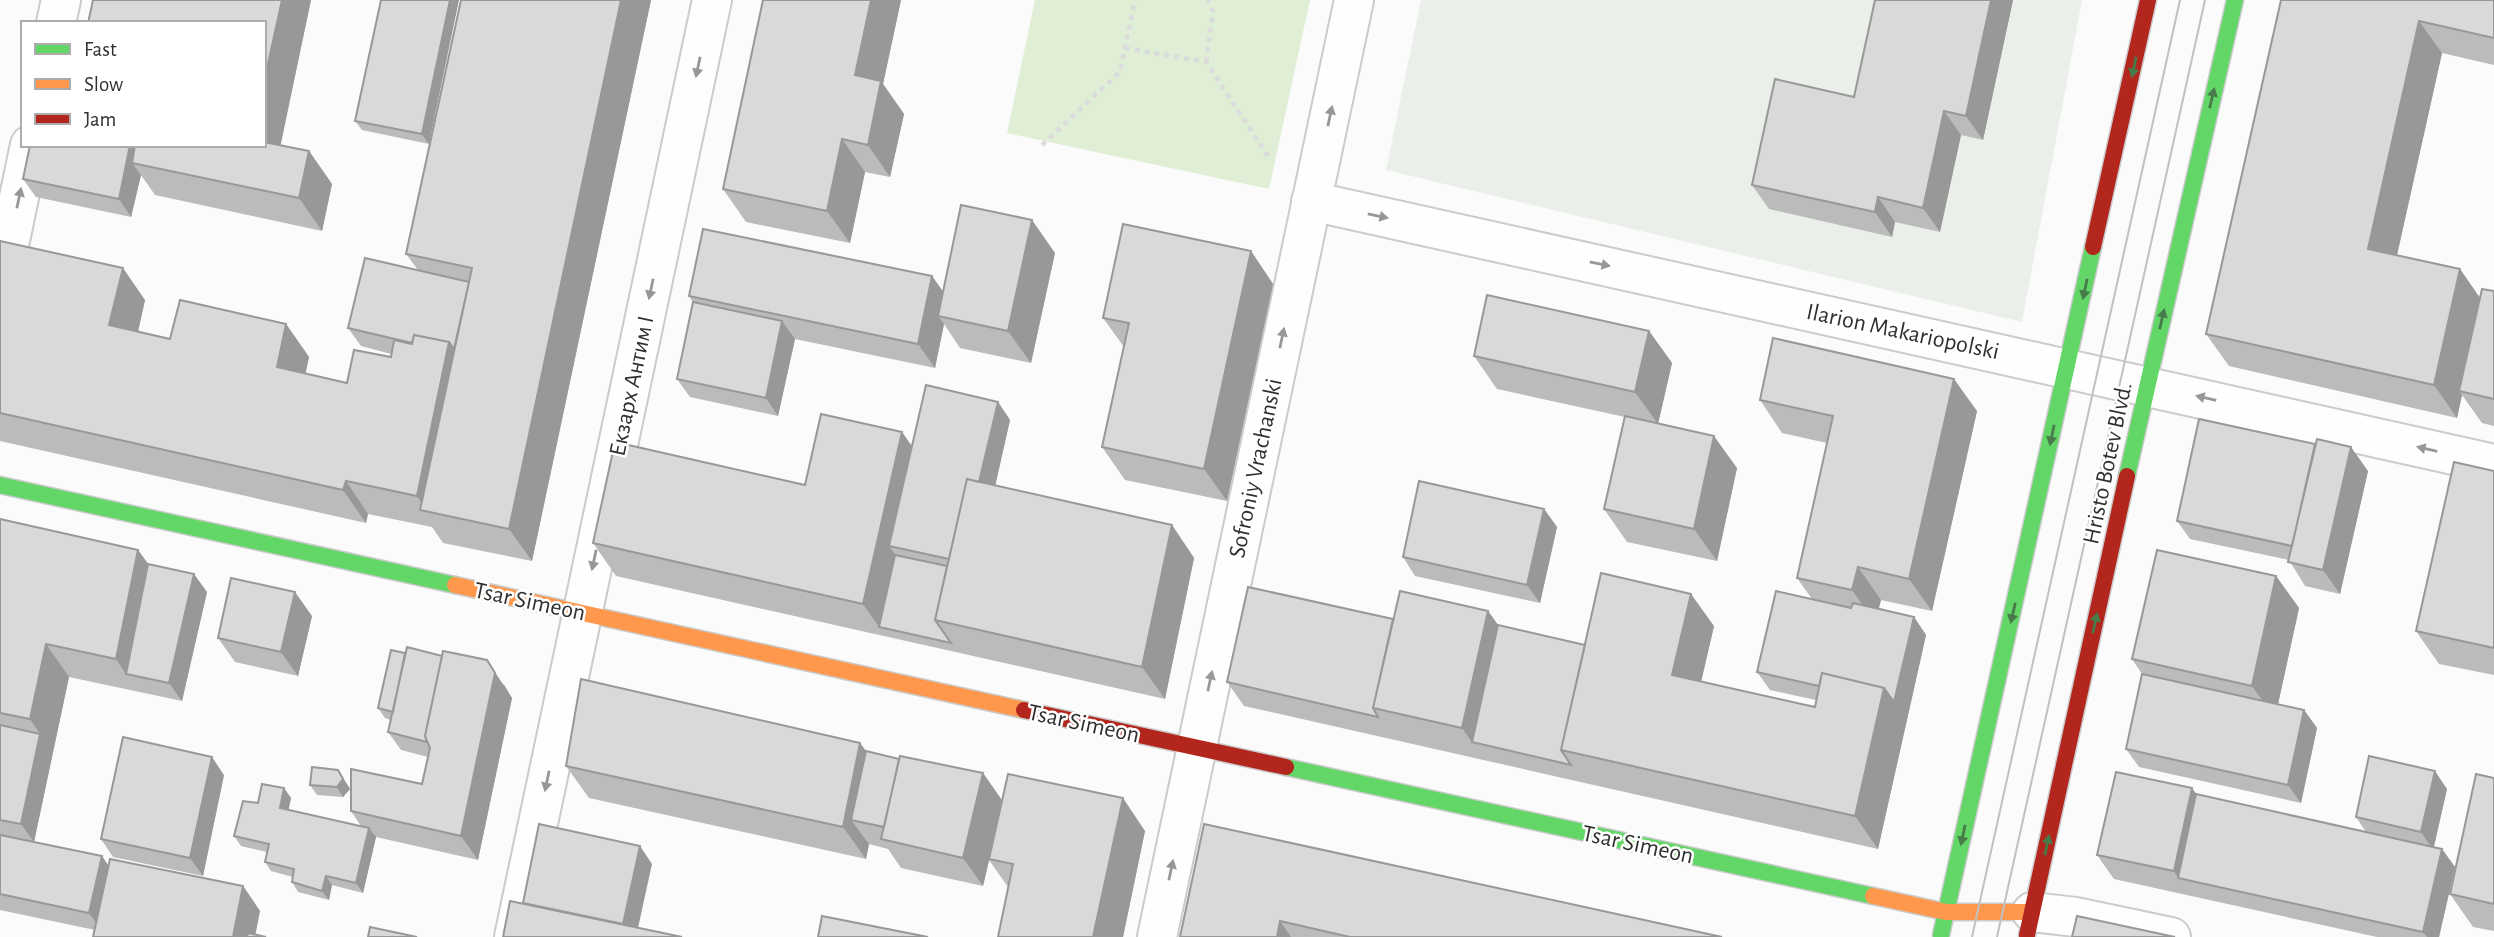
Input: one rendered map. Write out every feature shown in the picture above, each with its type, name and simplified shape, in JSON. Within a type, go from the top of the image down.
[{"type":"street","points":[[56,21],[61,0]]},
{"type":"street","name":"Екзарх Антим I","points":[[514,937],[712,0]]},
{"type":"street","name":"Sofroniy Vrachanski","points":[[1157,937],[1354,0]]},
{"type":"street","points":[[1940,937],[2148,0]]},
{"type":"street","name":"Hristo Botev Blvd.","points":[[2030,924],[2147,386],[2235,0]]},
{"type":"street","points":[[0,288],[30,147]]},
{"type":"street","name":"Ilarion Makariopolski","points":[[1311,201],[2494,464]]},
{"type":"street","name":"Tsar Simeon","points":[[0,485],[1946,912],[2030,924],[2076,917],[2171,937]]},
{"type":"path","points":[[1042,145],[1120,72],[1135,0]]},
{"type":"path","points":[[1206,62],[1213,12],[1208,0]]},
{"type":"path","points":[[1125,48],[1206,62],[1266,155],[1311,201]]},
{"type":"shaded area","points":[[1421,0],[2082,0],[2022,322],[1386,170]]},
{"type":"green space","points":[[1035,0],[1310,0],[1269,189],[1007,133]]},
{"type":"building","points":[[93,0],[282,0],[266,73],[266,21],[88,21]]},
{"type":"building","points":[[381,0],[450,0],[422,134],[355,121]]},
{"type":"building","points":[[461,0],[621,0],[509,529],[420,510],[472,268],[406,254]]},
{"type":"building","points":[[763,0],[871,0],[855,75],[881,81],[868,145],[842,139],[827,211],[723,189]]},
{"type":"building","points":[[1875,0],[1991,0],[1966,116],[1944,111],[1923,208],[1878,197],[1875,212],[1752,185],[1775,79],[1854,97]]},
{"type":"building","points":[[2281,0],[2494,0],[2494,38],[2419,21],[2368,249],[2460,269],[2434,385],[2206,334]]},
{"type":"building","points":[[266,142],[309,151],[299,198],[132,163],[135,147],[266,147]]},
{"type":"building","points":[[30,147],[130,147],[119,199],[23,179]]},
{"type":"building","points":[[961,205],[1032,220],[1008,331],[938,316]]},
{"type":"building","points":[[1123,224],[1251,251],[1204,469],[1102,447],[1129,323],[1103,318]]},
{"type":"building","points":[[703,229],[932,276],[918,344],[689,296]]},
{"type":"building","points":[[0,241],[123,268],[109,325],[170,339],[180,300],[286,324],[277,367],[347,383],[354,350],[391,357],[394,340],[412,344],[414,335],[449,342],[417,496],[346,481],[343,490],[0,413]]},
{"type":"building","points":[[365,258],[469,282],[454,349],[449,342],[414,335],[412,343],[348,328]]},
{"type":"building","points":[[2482,289],[2494,291],[2494,399],[2459,391]]},
{"type":"building","points":[[1487,295],[1649,331],[1635,392],[1474,356]]},
{"type":"building","points":[[693,302],[782,321],[766,398],[677,379]]},
{"type":"building","points":[[1773,338],[1954,379],[1909,579],[1858,567],[1852,590],[1797,578],[1833,416],[1760,400]]},
{"type":"building","points":[[926,385],[998,402],[979,482],[967,479],[949,559],[889,546]]},
{"type":"building","points":[[821,414],[902,432],[863,604],[593,543],[615,442],[805,485]]},
{"type":"building","points":[[1625,416],[1714,436],[1694,529],[1604,509]]},
{"type":"building","points":[[2199,419],[2315,444],[2292,546],[2177,521]]},
{"type":"building","points":[[2317,439],[2351,447],[2323,570],[2288,562]]},
{"type":"building","points":[[2454,462],[2494,471],[2494,648],[2416,631]]},
{"type":"building","points":[[967,479],[1172,525],[1142,667],[935,620]]},
{"type":"building","points":[[1419,481],[1544,509],[1527,585],[1403,557]]},
{"type":"building","points":[[0,519],[138,550],[116,659],[46,644],[30,719],[0,713]]},
{"type":"building","points":[[2157,550],[2276,576],[2252,686],[2132,659]]},
{"type":"building","points":[[895,555],[947,566],[935,620],[951,643],[879,627]]},
{"type":"building","points":[[148,564],[194,574],[169,683],[126,674]]},
{"type":"building","points":[[1601,573],[1691,594],[1672,675],[1815,707],[1822,673],[1884,688],[1855,816],[1561,750]]},
{"type":"building","points":[[231,578],[295,592],[281,652],[218,638]]},
{"type":"building","points":[[1248,587],[1393,619],[1373,708],[1378,717],[1227,682]]},
{"type":"building","points":[[1400,591],[1488,611],[1462,728],[1373,708]]},
{"type":"building","points":[[1776,591],[1851,608],[1853,603],[1914,617],[1894,702],[1884,688],[1822,673],[1819,686],[1757,672]]},
{"type":"building","points":[[1498,625],[1585,645],[1561,750],[1571,765],[1472,742]]},
{"type":"building","points":[[407,647],[442,656],[425,736],[427,742],[388,732]]},
{"type":"building","points":[[391,650],[405,653],[393,712],[378,708]]},
{"type":"building","points":[[443,651],[487,660],[495,673],[461,836],[351,811],[351,769],[422,784],[430,748],[425,736]]},
{"type":"building","points":[[2142,674],[2304,710],[2288,785],[2126,749]]},
{"type":"building","points":[[581,679],[860,743],[843,827],[566,766]]},
{"type":"building","points":[[0,725],[40,734],[21,824],[0,820]]},
{"type":"building","points":[[123,737],[212,757],[190,858],[101,839]]},
{"type":"building","points":[[866,751],[899,759],[884,827],[851,820]]},
{"type":"building","points":[[900,756],[983,773],[963,858],[881,839]]},
{"type":"building","points":[[2369,756],[2435,771],[2421,832],[2356,817]]},
{"type":"building","points":[[312,767],[338,770],[343,779],[337,787],[310,785]]},
{"type":"building","points":[[2116,772],[2192,788],[2174,871],[2097,855]]},
{"type":"building","points":[[1008,774],[1123,798],[1093,937],[998,937],[1013,864],[989,859]]},
{"type":"building","points":[[2476,774],[2494,778],[2494,904],[2450,894]]},
{"type":"building","points":[[262,784],[284,788],[280,808],[369,828],[356,883],[326,876],[322,891],[292,882],[294,869],[265,862],[269,844],[234,836],[243,801],[258,803]]},
{"type":"building","points":[[2196,794],[2442,849],[2423,932],[2178,878]]},
{"type":"building","points":[[539,824],[640,846],[623,924],[523,903]]},
{"type":"building","points":[[1204,824],[1722,937],[1350,937],[1280,921],[1277,937],[1180,937]]},
{"type":"building","points":[[0,835],[102,856],[89,913],[0,894]]},
{"type":"building","points":[[110,859],[243,886],[233,937],[93,937]]},
{"type":"building","points":[[510,901],[682,937],[503,937]]},
{"type":"building","points":[[822,916],[928,937],[818,937]]},
{"type":"building","points":[[2077,916],[2175,937],[2072,937]]},
{"type":"building","points":[[370,927],[417,937],[368,937]]},
{"type":"building","points":[[248,933],[266,937],[247,937]]},
{"type":"tram line","points":[[1972,937],[2180,0]]},
{"type":"tram line","points":[[1997,937],[2205,0]]},
{"type":"traffic: fast","points":[[2127,476],[2235,0]]},
{"type":"traffic: fast","points":[[1941,935],[2093,247]]},
{"type":"traffic: fast","points":[[0,485],[455,585]]},
{"type":"traffic: fast","points":[[1286,767],[1873,896]]},
{"type":"traffic: slow","points":[[455,585],[1024,710]]},
{"type":"traffic: slow","points":[[1873,896],[1946,912],[2032,912]]},
{"type":"traffic: jam","points":[[2093,247],[2148,0]]},
{"type":"traffic: jam","points":[[2027,935],[2127,476]]},
{"type":"traffic: jam","points":[[1024,710],[1286,767]]}]
